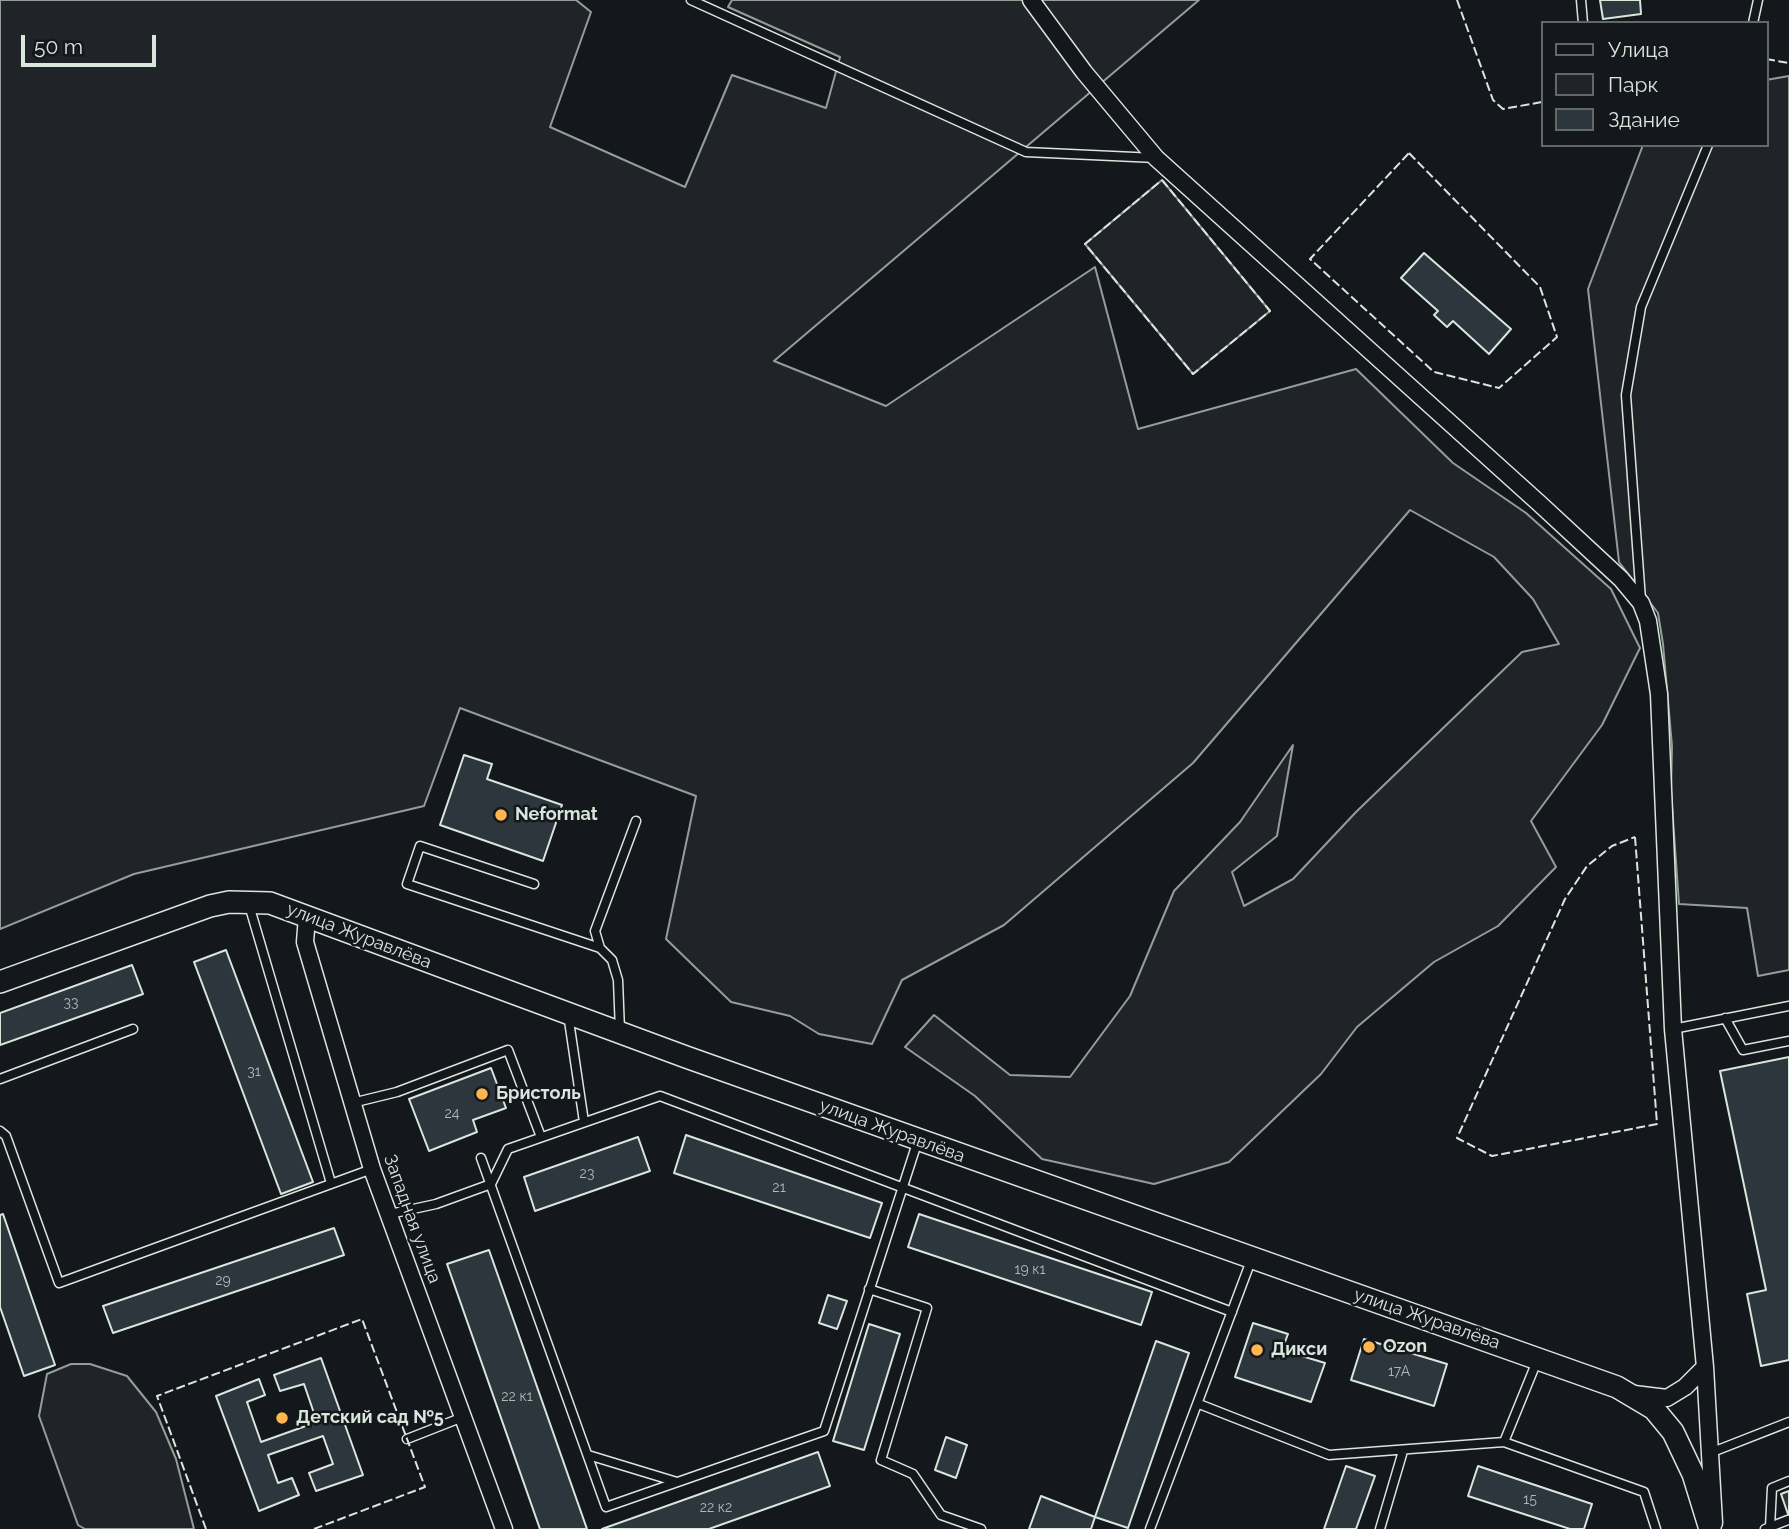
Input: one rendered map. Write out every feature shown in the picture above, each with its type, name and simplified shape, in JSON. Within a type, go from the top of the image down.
[{"type":"street","points":[[1031,0],[1084,72],[1156,159],[1622,579],[1641,603],[1648,621],[1659,694],[1673,1029],[1705,1367],[1712,1529]]},
{"type":"street","name":"улица Журавлёва","points":[[0,982],[198,910],[229,902],[270,903],[620,1033],[1538,1358],[1632,1394],[1654,1409],[1673,1432],[1693,1474],[1712,1529]]},
{"type":"street","name":"Западная улица","points":[[307,917],[304,942],[372,1169],[464,1417],[500,1528]]},
{"type":"street","points":[[1632,1394],[1667,1398],[1705,1367]]},
{"type":"lane","points":[[691,0],[1026,152],[1156,159]]},
{"type":"lane","points":[[1581,0],[1583,21]]},
{"type":"lane","points":[[1753,21],[1758,0]]},
{"type":"lane","points":[[1641,603],[1626,395],[1641,307],[1707,147]]},
{"type":"lane","points":[[600,948],[595,931],[636,821]]},
{"type":"lane","points":[[534,884],[421,846],[407,884],[600,948],[612,960],[618,981],[620,1033]]},
{"type":"lane","points":[[249,902],[331,1183]]},
{"type":"lane","points":[[1673,1029],[1789,1006]]},
{"type":"lane","points":[[568,1014],[584,1122]]},
{"type":"lane","points":[[1725,1018],[1743,1051],[1789,1041]]},
{"type":"lane","points":[[0,1079],[133,1029]]},
{"type":"lane","points":[[352,1103],[397,1092],[508,1050],[541,1137]]},
{"type":"lane","points":[[390,1214],[436,1203],[491,1184],[508,1149],[660,1096],[1231,1312]]},
{"type":"lane","points":[[0,1130],[6,1136],[60,1283],[372,1169]]},
{"type":"lane","points":[[481,1158],[606,1507],[824,1431],[918,1140]]},
{"type":"lane","points":[[1150,1529],[1252,1258]]},
{"type":"lane","points":[[869,1289],[927,1308],[881,1460],[913,1474],[941,1515],[981,1529]]},
{"type":"lane","points":[[1504,1442],[1538,1358]]},
{"type":"lane","points":[[1199,1404],[1329,1455],[1504,1442],[1644,1492],[1656,1529]]},
{"type":"lane","points":[[407,1439],[464,1417]]},
{"type":"lane","points":[[1710,1453],[1789,1422]]},
{"type":"lane","points":[[1380,1529],[1403,1451]]},
{"type":"lane","points":[[588,1455],[677,1482]]},
{"type":"lane","points":[[1788,1520],[1768,1528],[1772,1488],[1789,1481]]},
{"type":"green space","points":[[0,0],[576,0],[591,12],[550,127],[685,187],[732,75],[826,108],[840,57],[728,7],[732,0],[1199,0],[774,361],[886,406],[1095,267],[1138,429],[1356,369],[1453,463],[1526,513],[1611,589],[1640,648],[1602,725],[1531,821],[1556,867],[1498,926],[1434,962],[1357,1027],[1321,1074],[1229,1162],[1154,1184],[1042,1159],[975,1096],[905,1047],[934,1015],[1010,1075],[1070,1077],[1130,996],[1174,891],[1240,822],[1293,745],[1277,836],[1232,872],[1244,906],[1293,879],[1356,812],[1522,652],[1559,644],[1533,599],[1494,557],[1410,510],[1193,763],[1004,925],[902,980],[872,1044],[819,1034],[790,1016],[731,1002],[666,939],[696,796],[460,708],[424,806],[134,874],[0,929]]},
{"type":"green space","points":[[1789,76],[1789,970],[1758,976],[1747,908],[1679,904],[1671,791],[1672,746],[1663,644],[1658,613],[1619,562],[1588,289],[1642,147],[1768,147],[1768,80]]},
{"type":"green space","points":[[1162,180],[1270,311],[1193,374],[1085,244]]},
{"type":"green space","points":[[71,1364],[90,1364],[127,1376],[156,1412],[176,1459],[194,1529],[85,1529],[78,1525],[39,1416],[47,1374]]},
{"type":"building","points":[[1600,0],[1640,0],[1641,14],[1603,19]]},
{"type":"building","points":[[1424,253],[1511,329],[1489,354],[1453,321],[1447,327],[1434,315],[1438,311],[1401,278]]},
{"type":"building","name":"Neformat","points":[[464,755],[492,764],[487,779],[562,805],[543,861],[440,825]]},
{"type":"building","points":[[226,950],[313,1182],[281,1194],[194,962]]},
{"type":"building","points":[[132,965],[143,994],[0,1045],[0,1013]]},
{"type":"building","points":[[1789,1057],[1789,1360],[1761,1366],[1747,1294],[1766,1290],[1720,1071]]},
{"type":"building","points":[[491,1068],[506,1108],[473,1120],[477,1132],[429,1151],[409,1099]]},
{"type":"building","points":[[686,1135],[882,1203],[870,1238],[674,1173]]},
{"type":"building","points":[[638,1137],[650,1171],[535,1211],[524,1177]]},
{"type":"building","points":[[3,1214],[55,1365],[24,1376],[0,1307],[0,1215]]},
{"type":"building","points":[[919,1214],[1152,1292],[1141,1325],[908,1247]]},
{"type":"building","points":[[334,1228],[344,1255],[113,1333],[103,1306]]},
{"type":"building","points":[[489,1250],[587,1529],[540,1529],[447,1264]]},
{"type":"building","points":[[828,1295],[847,1301],[837,1329],[819,1323]]},
{"type":"building","points":[[1253,1323],[1288,1334],[1282,1350],[1325,1363],[1311,1402],[1235,1377]]},
{"type":"building","points":[[869,1324],[900,1334],[864,1450],[833,1441]]},
{"type":"building","points":[[1364,1339],[1447,1364],[1434,1406],[1351,1380]]},
{"type":"building","points":[[1156,1341],[1189,1353],[1128,1528],[1095,1517]]},
{"type":"building","points":[[321,1358],[363,1475],[316,1491],[309,1473],[333,1464],[323,1436],[268,1455],[278,1483],[292,1478],[299,1495],[259,1511],[216,1396],[259,1379],[265,1395],[247,1402],[261,1442],[317,1422],[304,1384],[280,1391],[274,1375]]},
{"type":"building","points":[[946,1437],[967,1445],[956,1478],[935,1470]]},
{"type":"building","points":[[818,1452],[830,1486],[709,1529],[602,1529]]},
{"type":"building","points":[[1346,1466],[1375,1476],[1356,1529],[1324,1529]]},
{"type":"building","points":[[1478,1466],[1592,1504],[1584,1529],[1570,1529],[1468,1496]]},
{"type":"building","points":[[1789,1491],[1789,1517],[1781,1494]]},
{"type":"building","points":[[1041,1496],[1095,1517],[1091,1529],[1029,1529]]},
{"type":"fence","points":[[1457,0],[1493,100],[1503,109],[1540,102]]},
{"type":"fence","points":[[1768,59],[1789,63]]},
{"type":"fence","points":[[1409,153],[1540,287],[1557,337],[1499,388],[1434,372],[1310,259],[1409,153]]},
{"type":"fence","points":[[1162,180],[1270,311],[1193,374],[1085,244],[1162,180]]},
{"type":"fence","points":[[1635,837],[1657,1124],[1492,1156],[1457,1138],[1565,899],[1587,866],[1612,846],[1635,837]]},
{"type":"fence","points":[[206,1529],[157,1396],[362,1319],[425,1487],[314,1529]]},
{"type":"place","name":"Neformat","points":[[501,815]]},
{"type":"place","name":"Бристоль","points":[[482,1094]]},
{"type":"place","name":"Ozon","points":[[1369,1347]]},
{"type":"place","name":"Дикси","points":[[1257,1350]]},
{"type":"place","name":"Детский сад №5","points":[[282,1418]]}]
